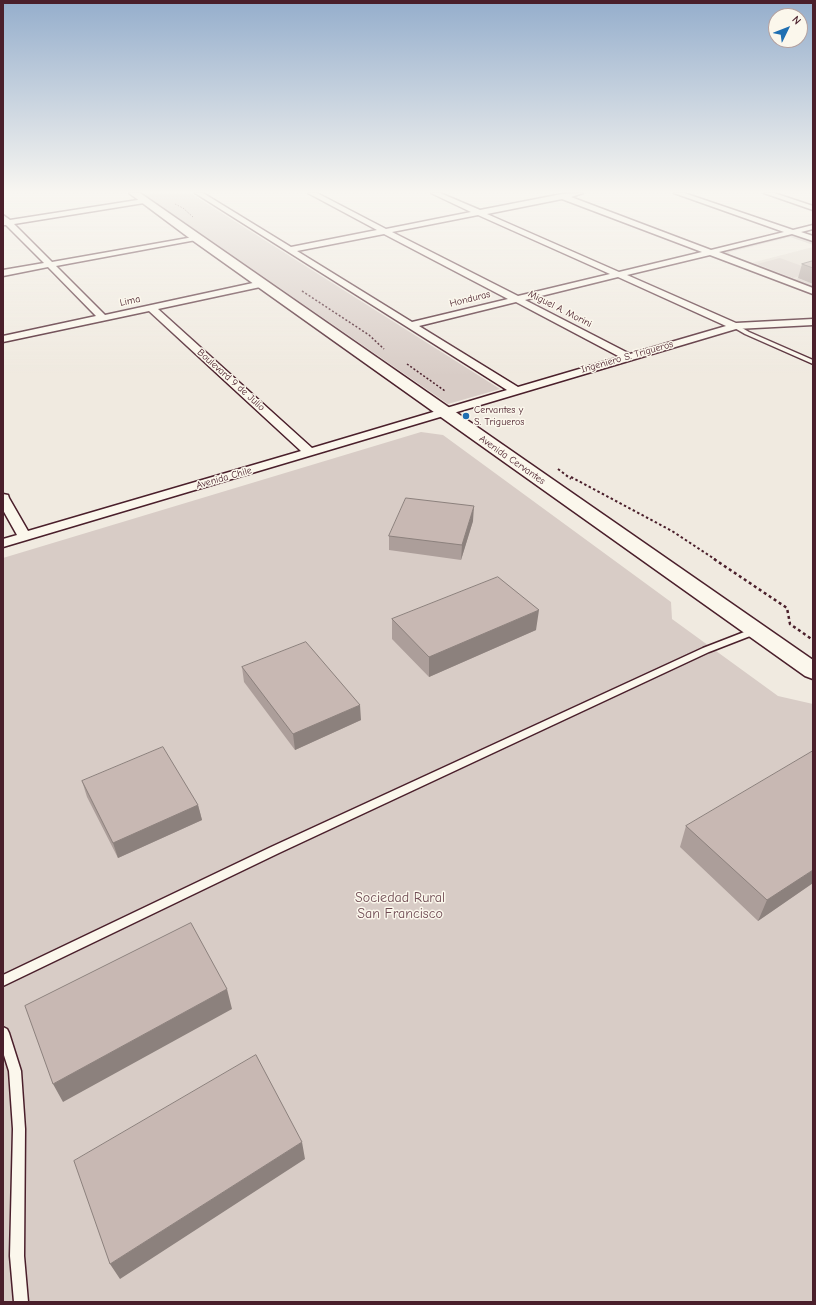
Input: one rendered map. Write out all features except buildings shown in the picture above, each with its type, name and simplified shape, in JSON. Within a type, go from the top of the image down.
[{"type":"main road","name":"Avenida Cervantes","points":[[219,254],[813,671]]},
{"type":"street","points":[[39,254],[103,318]]},
{"type":"street","points":[[3,273],[106,254]]},
{"type":"street","points":[[295,254],[515,390]]},
{"type":"street","name":"Miguel A. Morini","points":[[429,254],[628,357]]},
{"type":"street","points":[[573,254],[735,326]]},
{"type":"street","name":"Honduras","points":[[412,325],[702,254]]},
{"type":"street","points":[[715,254],[813,291]]},
{"type":"street","name":"Lima","points":[[3,339],[262,284]]},
{"type":"street","name":"Boulevard 9 de Julio","points":[[151,308],[310,452]]},
{"type":"street","name":"Ingeniero S. Trigueros","points":[[445,412],[735,326],[813,322]]},
{"type":"street","name":"Avenida Chile","points":[[3,543],[445,412]]},
{"type":"street","points":[[3,498],[25,537]]},
{"type":"lane","points":[[735,326],[747,333],[813,362]]},
{"type":"lane","points":[[3,981],[283,847],[677,663],[756,631]]},
{"type":"lane","points":[[3,1033],[15,1071],[19,1129],[17,1256],[21,1302]]},
{"type":"path","points":[[568,475],[672,531],[775,599],[787,608],[790,624],[813,640]]},
{"type":"shaded area","points":[[786,254],[813,254],[813,284],[798,278],[795,279],[751,263]]},
{"type":"green space","points":[[230,254],[286,254],[500,389],[448,404]]},
{"type":"green space","points":[[723,254],[729,254],[795,279],[798,278],[813,284],[813,289]]},
{"type":"green space","points":[[780,258],[813,270],[813,272],[793,278],[757,264]]},
{"type":"green space","name":"Sociedad Rural San Francisco","points":[[421,432],[443,435],[671,602],[672,619],[778,696],[813,704],[813,1302],[3,1302],[3,558]]},
{"type":"place","name":"Cervantes y S. Trigueros","points":[[466,416]]}]
